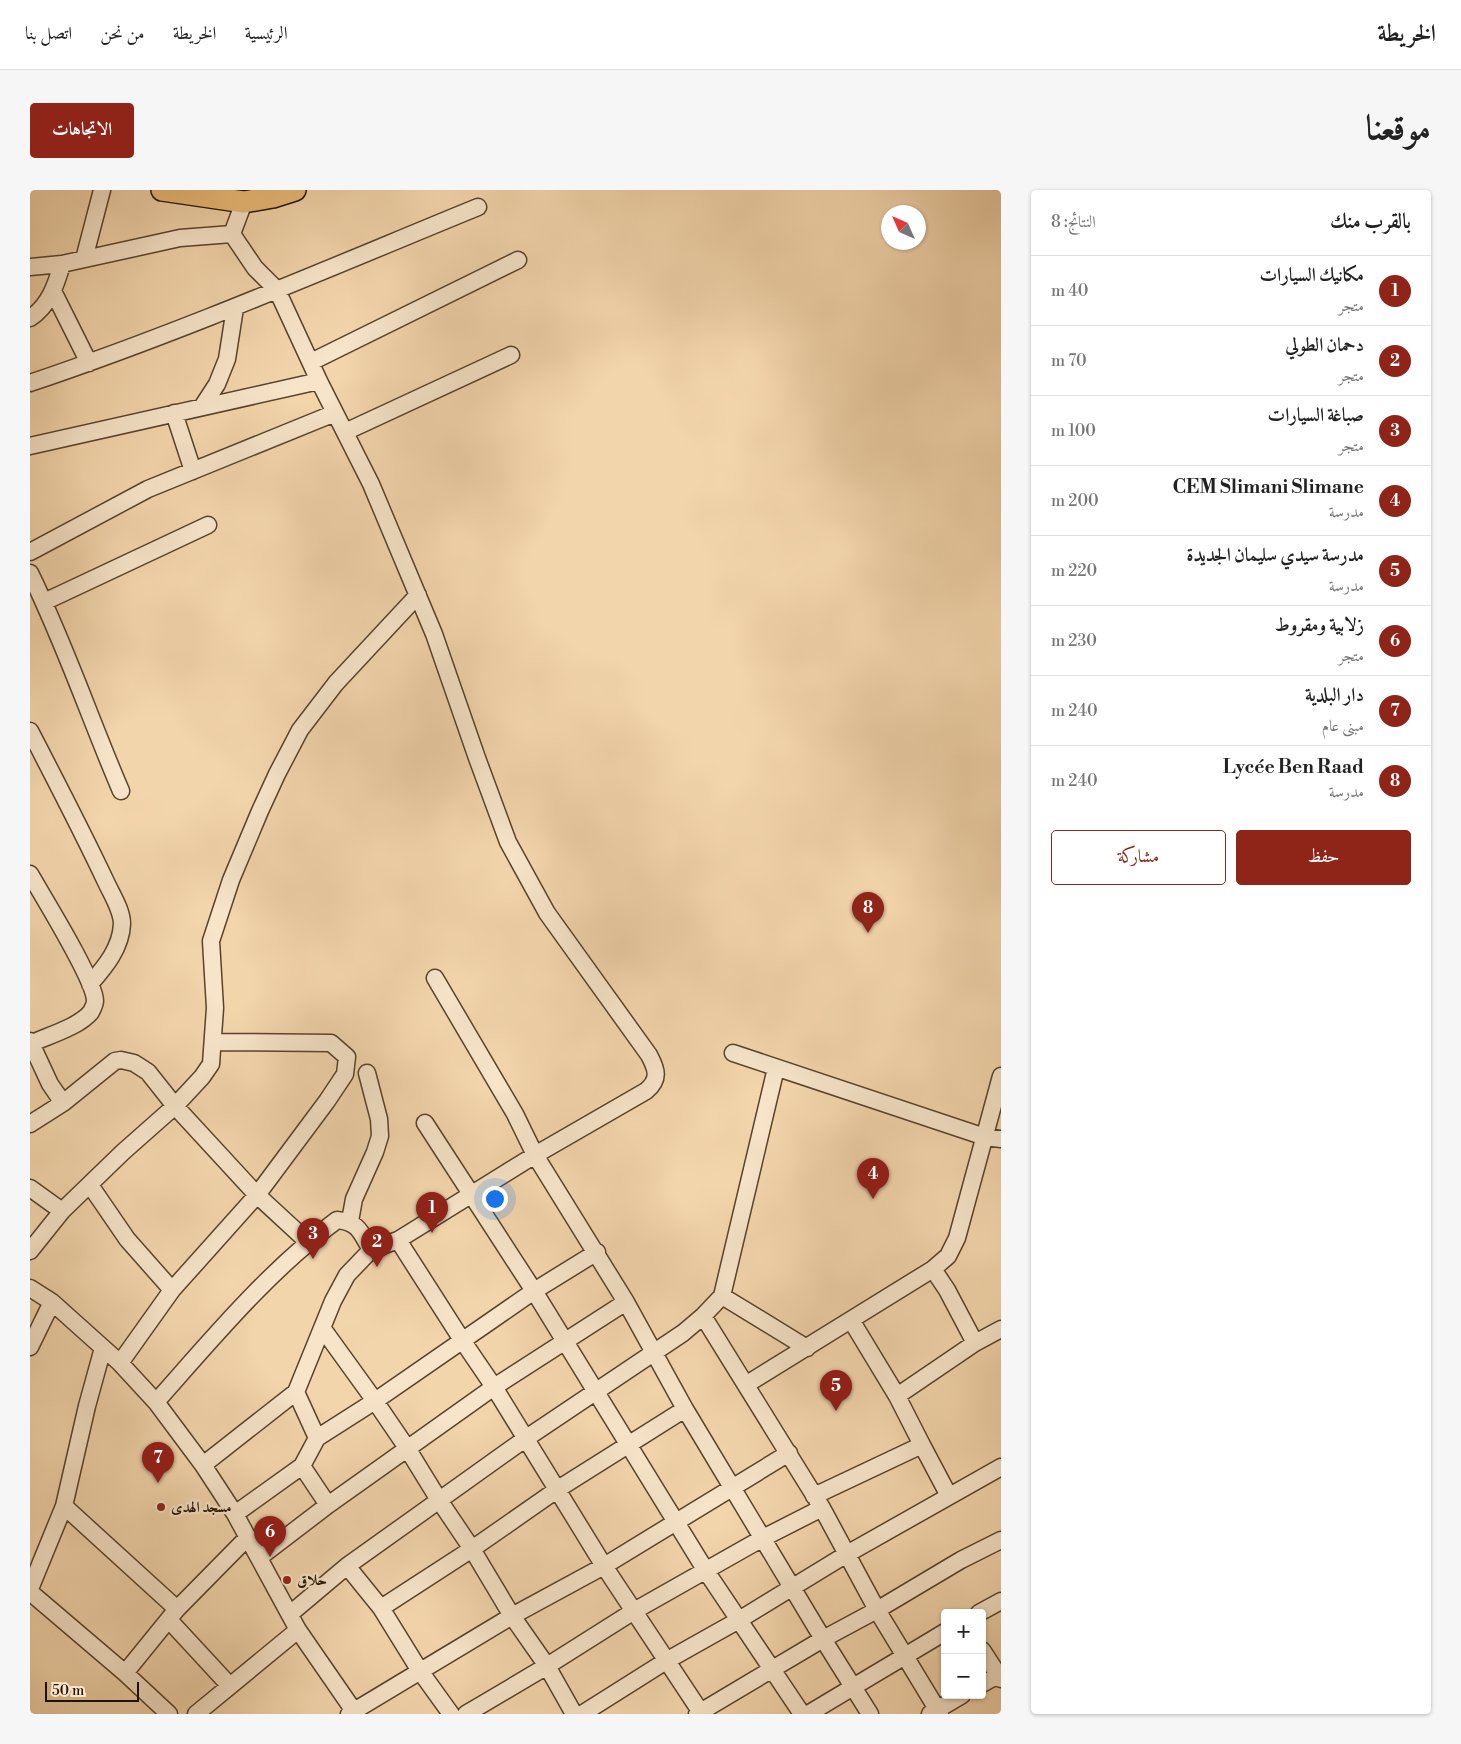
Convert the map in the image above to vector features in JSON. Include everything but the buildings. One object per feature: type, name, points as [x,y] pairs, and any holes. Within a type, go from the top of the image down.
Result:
[{"type":"main road","points":[[162,190],[258,197],[295,190]]},
{"type":"street","points":[[84,259],[102,190]]},
{"type":"street","points":[[232,234],[258,197]]},
{"type":"street","points":[[30,383],[235,308],[478,207]]},
{"type":"street","points":[[30,267],[62,264],[180,238],[232,234]]},
{"type":"street","points":[[203,1465],[296,1392],[333,1301],[348,1275],[370,1250],[398,1240],[535,1155],[646,1091],[653,1085],[656,1076],[655,1066],[547,912],[508,842],[434,634],[370,484],[277,290],[255,268],[232,234]]},
{"type":"street","points":[[311,362],[518,260]]},
{"type":"street","points":[[30,318],[45,304],[53,291],[62,264]]},
{"type":"street","points":[[53,291],[89,363]]},
{"type":"street","points":[[202,407],[217,384],[227,359],[235,308]]},
{"type":"street","points":[[345,432],[511,355]]},
{"type":"street","points":[[30,446],[319,381]]},
{"type":"street","points":[[174,413],[192,471]]},
{"type":"street","points":[[30,552],[148,489],[335,413]]},
{"type":"street","points":[[44,602],[208,525]]},
{"type":"street","points":[[30,573],[44,602],[96,734],[121,791]]},
{"type":"street","points":[[30,1251],[62,1211],[123,1152],[175,1106],[202,1077],[211,1064],[214,1008],[211,941],[231,880],[276,774],[300,730],[336,683],[418,595]]},
{"type":"street","points":[[30,731],[95,859],[118,908],[122,923],[116,949],[102,971],[90,984]]},
{"type":"street","points":[[30,874],[82,966],[95,1001],[91,1011],[72,1026],[31,1043],[50,1084],[63,1103]]},
{"type":"street","points":[[434,978],[514,1114],[535,1155],[626,1302],[685,1408],[870,1714]]},
{"type":"street","points":[[120,1363],[172,1290],[257,1195],[345,1074],[347,1057],[331,1043],[213,1042]]},
{"type":"street","points":[[733,1053],[993,1138]]},
{"type":"street","points":[[30,1124],[63,1103],[115,1061],[121,1060],[134,1063],[148,1072],[175,1106],[257,1195],[308,1242]]},
{"type":"street","points":[[290,1614],[347,1566],[524,1438],[654,1354],[704,1316],[722,1296],[776,1068]]},
{"type":"street","points":[[350,1222],[354,1199],[380,1136],[379,1118],[367,1073]]},
{"type":"street","points":[[747,1384],[933,1269],[948,1256],[955,1245],[993,1138],[1001,1076]]},
{"type":"street","points":[[425,1123],[534,1291],[706,1572],[802,1714]]},
{"type":"street","points":[[90,1185],[127,1240],[172,1290]]},
{"type":"street","points":[[30,1188],[62,1211]]},
{"type":"street","points":[[156,1402],[226,1324],[308,1242],[337,1220],[350,1222],[360,1230],[370,1250]]},
{"type":"street","points":[[398,1240],[494,1387],[604,1566],[700,1713],[823,1638],[877,1610],[961,1560],[1001,1540]]},
{"type":"street","points":[[236,1514],[302,1466],[317,1438],[376,1400],[534,1291],[596,1252]]},
{"type":"street","points":[[933,1269],[947,1290],[976,1344]]},
{"type":"street","points":[[30,1288],[52,1302],[120,1363],[156,1402],[203,1465],[236,1514],[298,1630],[353,1713],[512,1616],[604,1566],[789,1453]]},
{"type":"street","points":[[722,1296],[807,1348]]},
{"type":"street","points":[[30,1347],[52,1302]]},
{"type":"street","points":[[260,1557],[328,1505],[494,1387],[626,1302]]},
{"type":"street","points":[[704,1316],[818,1502],[936,1713],[956,1699]]},
{"type":"street","points":[[851,1320],[897,1396],[948,1496]]},
{"type":"street","points":[[323,1329],[376,1400],[472,1549],[512,1616],[547,1666],[574,1714]]},
{"type":"street","points":[[897,1396],[976,1344],[1001,1330]]},
{"type":"street","points":[[103,1348],[87,1406],[64,1506],[31,1585],[169,1714]]},
{"type":"street","points":[[296,1392],[317,1438]]},
{"type":"street","points":[[381,1608],[472,1549],[558,1489],[685,1408]]},
{"type":"street","points":[[466,1714],[634,1611],[706,1572],[763,1538],[818,1502],[922,1445]]},
{"type":"street","points":[[302,1466],[328,1505]]},
{"type":"street","points":[[582,1714],[666,1660],[739,1620],[792,1586],[1001,1467]]},
{"type":"street","points":[[64,1506],[173,1614],[230,1686]]},
{"type":"street","points":[[125,1673],[173,1614],[248,1537]]},
{"type":"street","points":[[347,1566],[381,1608],[420,1671],[451,1714]]},
{"type":"street","points":[[986,1609],[1001,1601]]},
{"type":"street","points":[[196,1714],[298,1630]]},
{"type":"street","points":[[808,1714],[941,1634]]},
{"type":"street","points":[[985,1654],[999,1677],[986,1682]]},
{"type":"place","name":"Lycée Ben Raad","points":[[868,933]]},
{"type":"place","name":"CEM Slimani Slimane","points":[[873,1199]]},
{"type":"place","name":"مكانيك السيارات","points":[[432,1233]]},
{"type":"place","name":"صباغة السيارات","points":[[313,1259]]},
{"type":"place","name":"دحمان الطولي","points":[[377,1267]]},
{"type":"place","name":"مدرسة سيدي سليمان الجديدة","points":[[836,1411]]},
{"type":"place","name":"دار البلدية","points":[[158,1483]]},
{"type":"place","name":"مسجد الهدى","points":[[161,1507]]},
{"type":"place","name":"زلابية ومقروط","points":[[270,1557]]},
{"type":"place","name":"حلاق","points":[[287,1580]]}]
